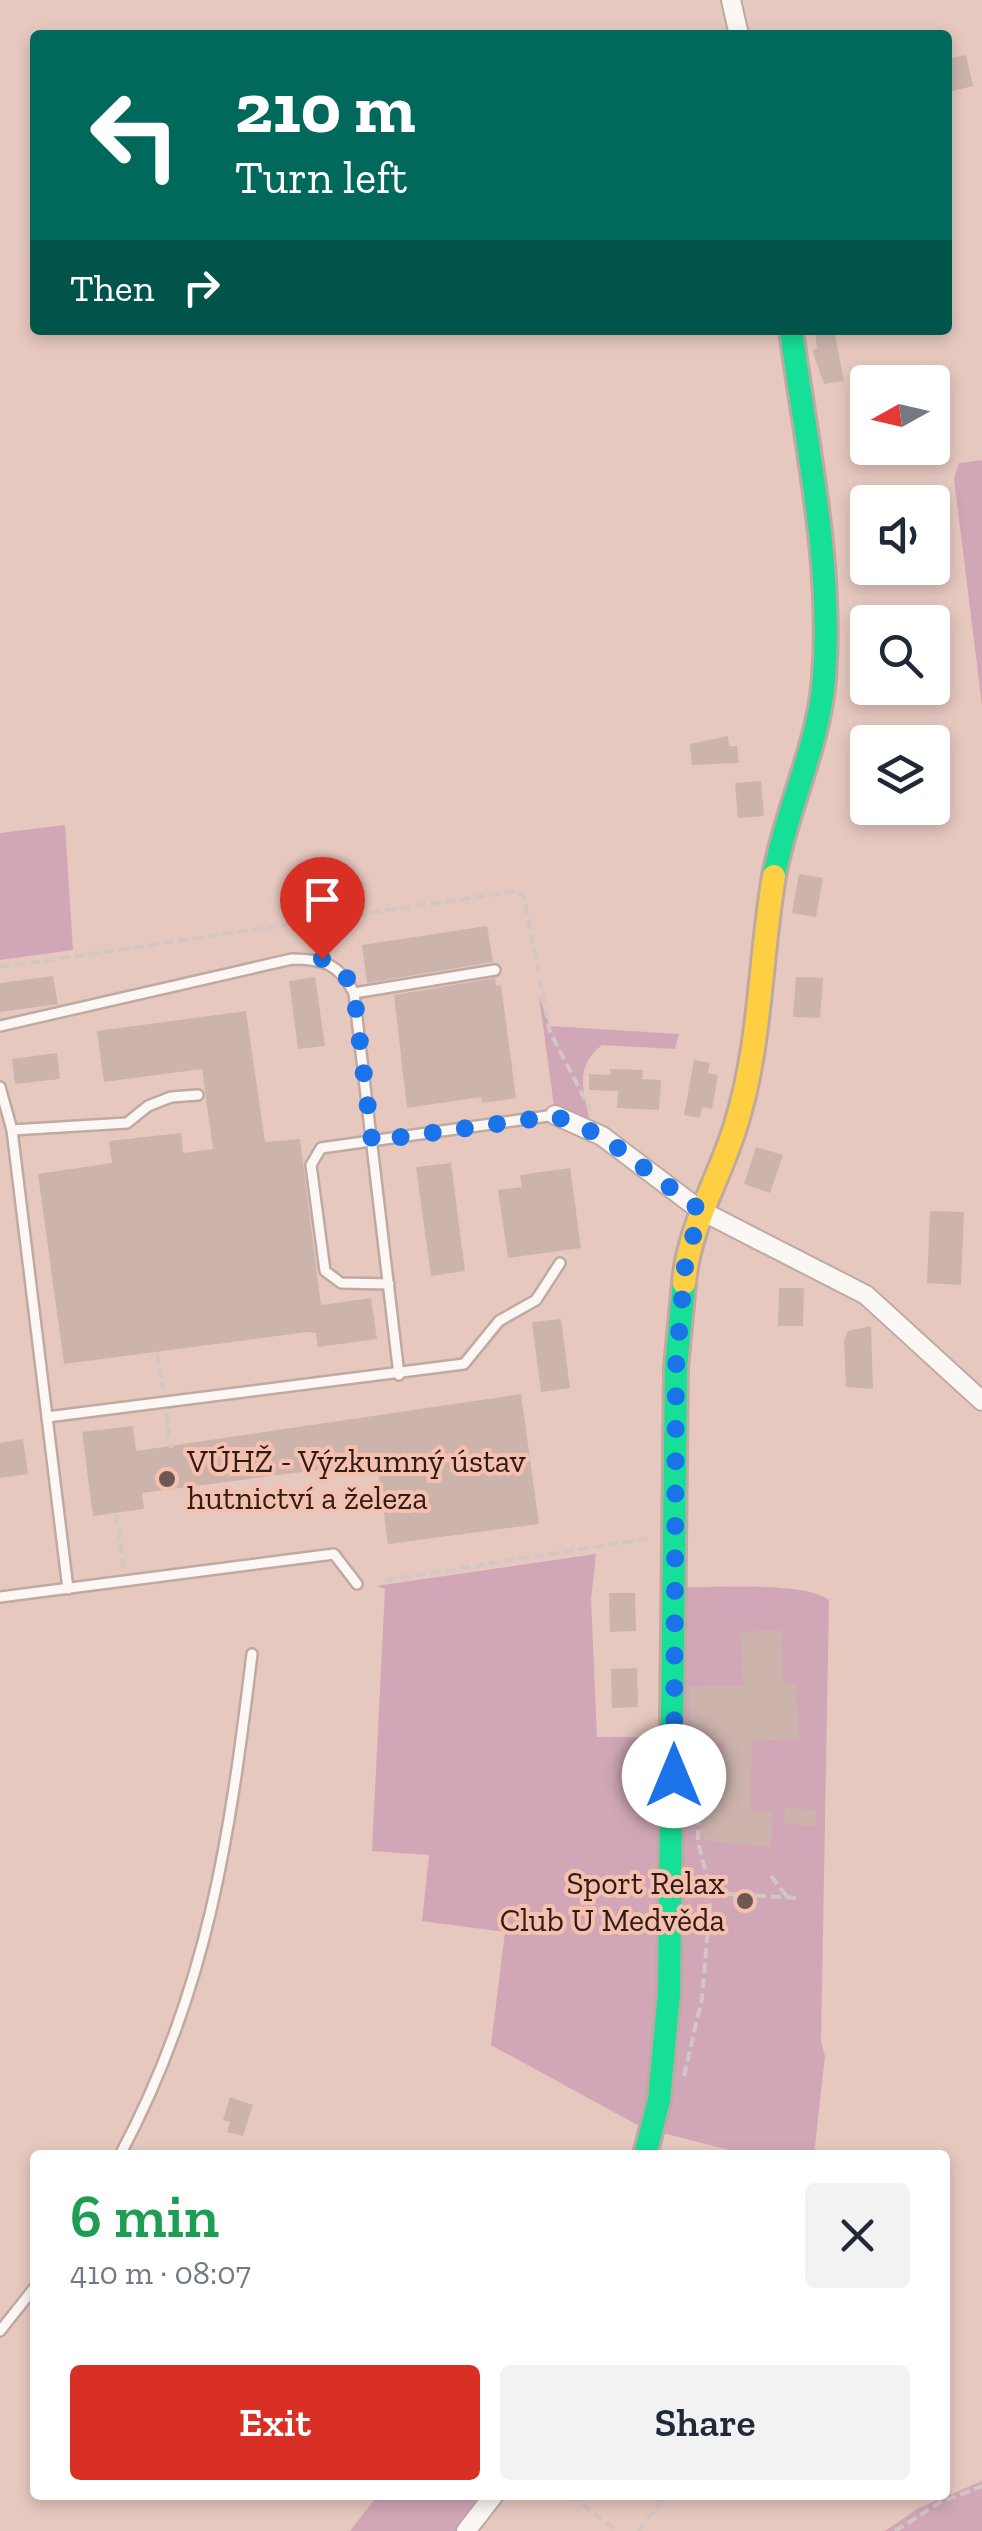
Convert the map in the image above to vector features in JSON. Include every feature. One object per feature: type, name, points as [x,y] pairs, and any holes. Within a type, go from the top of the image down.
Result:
[{"type":"street","points":[[731,0],[739,30]]},
{"type":"street","points":[[646,2150],[659,2100],[669,1993],[676,1366],[685,1267],[700,1210],[737,1122],[760,1008],[762,946],[779,849],[808,760],[824,680],[824,592],[792,335]]},
{"type":"street","points":[[555,1116],[602,1136],[700,1210],[866,1295],[982,1401]]},
{"type":"street","points":[[466,2531],[490,2500]]},
{"type":"lane","points":[[0,1026],[292,959],[322,959],[344,972],[354,993],[399,1375]]},
{"type":"lane","points":[[354,993],[495,970]]},
{"type":"lane","points":[[0,1087],[12,1130],[68,1588]]},
{"type":"lane","points":[[12,1130],[127,1123],[159,1102],[198,1095]]},
{"type":"lane","points":[[388,1284],[341,1284],[325,1271],[311,1164],[320,1148],[555,1116]]},
{"type":"lane","points":[[46,1417],[464,1364],[499,1320],[536,1300],[560,1263]]},
{"type":"lane","points":[[0,1597],[334,1554],[357,1584]]},
{"type":"lane","points":[[122,2150],[182,2014],[217,1898],[252,1654]]},
{"type":"lane","points":[[0,2331],[30,2293]]},
{"type":"path","points":[[0,967],[517,892],[524,897],[550,1032],[596,1120]]},
{"type":"path","points":[[116,1514],[126,1581]]},
{"type":"path","points":[[386,1580],[674,1534]]},
{"type":"path","points":[[674,1804],[698,1804],[698,1842],[711,1893],[702,1998],[684,2076]]},
{"type":"path","points":[[771,1876],[788,1898]]},
{"type":"path","points":[[711,1893],[799,1898]]},
{"type":"path","points":[[950,2498],[982,2486]]},
{"type":"path","points":[[576,2500],[616,2531]]},
{"type":"path","points":[[638,2531],[663,2500]]},
{"type":"path","points":[[895,2531],[946,2500]]},
{"type":"shaded area","points":[[982,460],[982,705],[954,479],[959,463]]},
{"type":"shaded area","points":[[65,825],[73,950],[0,960],[0,833]]},
{"type":"shaded area","points":[[539,996],[550,1026],[679,1034],[675,1049],[602,1045],[584,1071],[590,1123],[554,1106]]},
{"type":"shaded area","points":[[596,1554],[591,1599],[597,1737],[663,1737],[654,2048],[641,2127],[491,2045],[505,1932],[422,1921],[429,1855],[372,1851],[385,1589],[376,1586]]},
{"type":"shaded area","name":"Sport Relax Club U Medvěda","points":[[681,1587],[780,1588],[817,1594],[829,1600],[821,2042],[825,2056],[815,2150],[729,2150],[655,2131]]},
{"type":"shaded area","points":[[982,2481],[982,2531],[885,2531],[917,2509],[938,2500],[950,2500],[950,2495]]},
{"type":"shaded area","points":[[374,2500],[477,2502],[455,2531],[350,2531]]},
{"type":"building","points":[[966,55],[973,86],[952,91],[952,58]]},
{"type":"building","points":[[816,335],[835,335],[844,381],[824,384],[812,350],[817,349]]},
{"type":"building","points":[[728,736],[729,746],[737,746],[739,763],[692,765],[690,744]]},
{"type":"building","points":[[761,781],[764,816],[738,818],[735,783]]},
{"type":"building","points":[[799,874],[823,878],[816,917],[792,913]]},
{"type":"building","points":[[487,926],[493,962],[367,983],[362,945]]},
{"type":"building","points":[[53,976],[58,1004],[0,1012],[0,983]]},
{"type":"building","points":[[315,977],[325,1046],[298,1049],[289,981]]},
{"type":"building","points":[[796,977],[823,978],[820,1018],[793,1017]]},
{"type":"building","points":[[495,978],[496,986],[501,985],[516,1098],[482,1103],[481,1097],[407,1108],[394,995]]},
{"type":"building","points":[[246,1011],[265,1142],[300,1139],[321,1305],[371,1298],[377,1339],[318,1347],[316,1333],[307,1332],[64,1364],[38,1174],[112,1163],[109,1141],[181,1133],[183,1153],[213,1149],[202,1069],[104,1082],[97,1031]]},
{"type":"building","points":[[57,1053],[60,1079],[15,1084],[12,1059]]},
{"type":"building","points":[[694,1060],[710,1063],[708,1073],[718,1075],[712,1109],[702,1107],[700,1118],[684,1115]]},
{"type":"building","points":[[610,1069],[643,1070],[642,1079],[661,1080],[659,1110],[617,1108],[618,1091],[589,1090],[589,1074],[610,1075]]},
{"type":"building","points":[[756,1147],[783,1155],[770,1193],[744,1184]]},
{"type":"building","points":[[451,1163],[465,1271],[431,1276],[416,1167]]},
{"type":"building","points":[[570,1168],[581,1248],[508,1258],[498,1190],[522,1187],[520,1175]]},
{"type":"building","points":[[930,1211],[964,1212],[961,1285],[927,1283]]},
{"type":"building","points":[[779,1288],[804,1288],[803,1326],[778,1326]]},
{"type":"building","points":[[561,1319],[570,1388],[541,1392],[532,1322]]},
{"type":"building","points":[[871,1326],[873,1389],[846,1387],[844,1340],[848,1331]]},
{"type":"building","points":[[521,1394],[539,1524],[388,1544],[377,1462],[142,1493],[144,1509],[93,1516],[82,1432],[133,1426],[136,1451]]},
{"type":"building","points":[[23,1439],[28,1474],[0,1478],[0,1443]]},
{"type":"building","points":[[609,1593],[635,1593],[636,1631],[610,1632]]},
{"type":"building","points":[[781,1630],[783,1683],[796,1683],[799,1739],[752,1741],[750,1811],[772,1812],[771,1847],[704,1840],[704,1833],[700,1833],[700,1803],[721,1804],[724,1742],[691,1743],[689,1687],[743,1685],[740,1632]]},
{"type":"building","points":[[637,1668],[638,1707],[612,1708],[611,1669]]},
{"type":"building","points":[[785,1808],[816,1810],[815,1826],[784,1824]]},
{"type":"building","points":[[230,2097],[253,2105],[243,2136],[227,2132],[230,2122],[223,2120]]},
{"type":"traffic: fast","points":[[774,876],[816,728],[826,635],[821,547],[792,335]]},
{"type":"traffic: fast","points":[[646,2150],[659,2100],[669,1993],[676,1367],[684,1283]]},
{"type":"traffic: slow","points":[[684,1283],[692,1241],[745,1091],[774,876]]},
{"type":"place","name":"VÚHŽ - Výzkumný ústav hutnictví a železa","points":[[167,1479]]},
{"type":"place","name":"Sport Relax Club U Medvěda","points":[[745,1901]]},
{"type":"route","points":[[322,959],[344,972],[354,993],[372,1141],[555,1116],[602,1136],[700,1210],[685,1267],[676,1366],[674,1776]]}]
